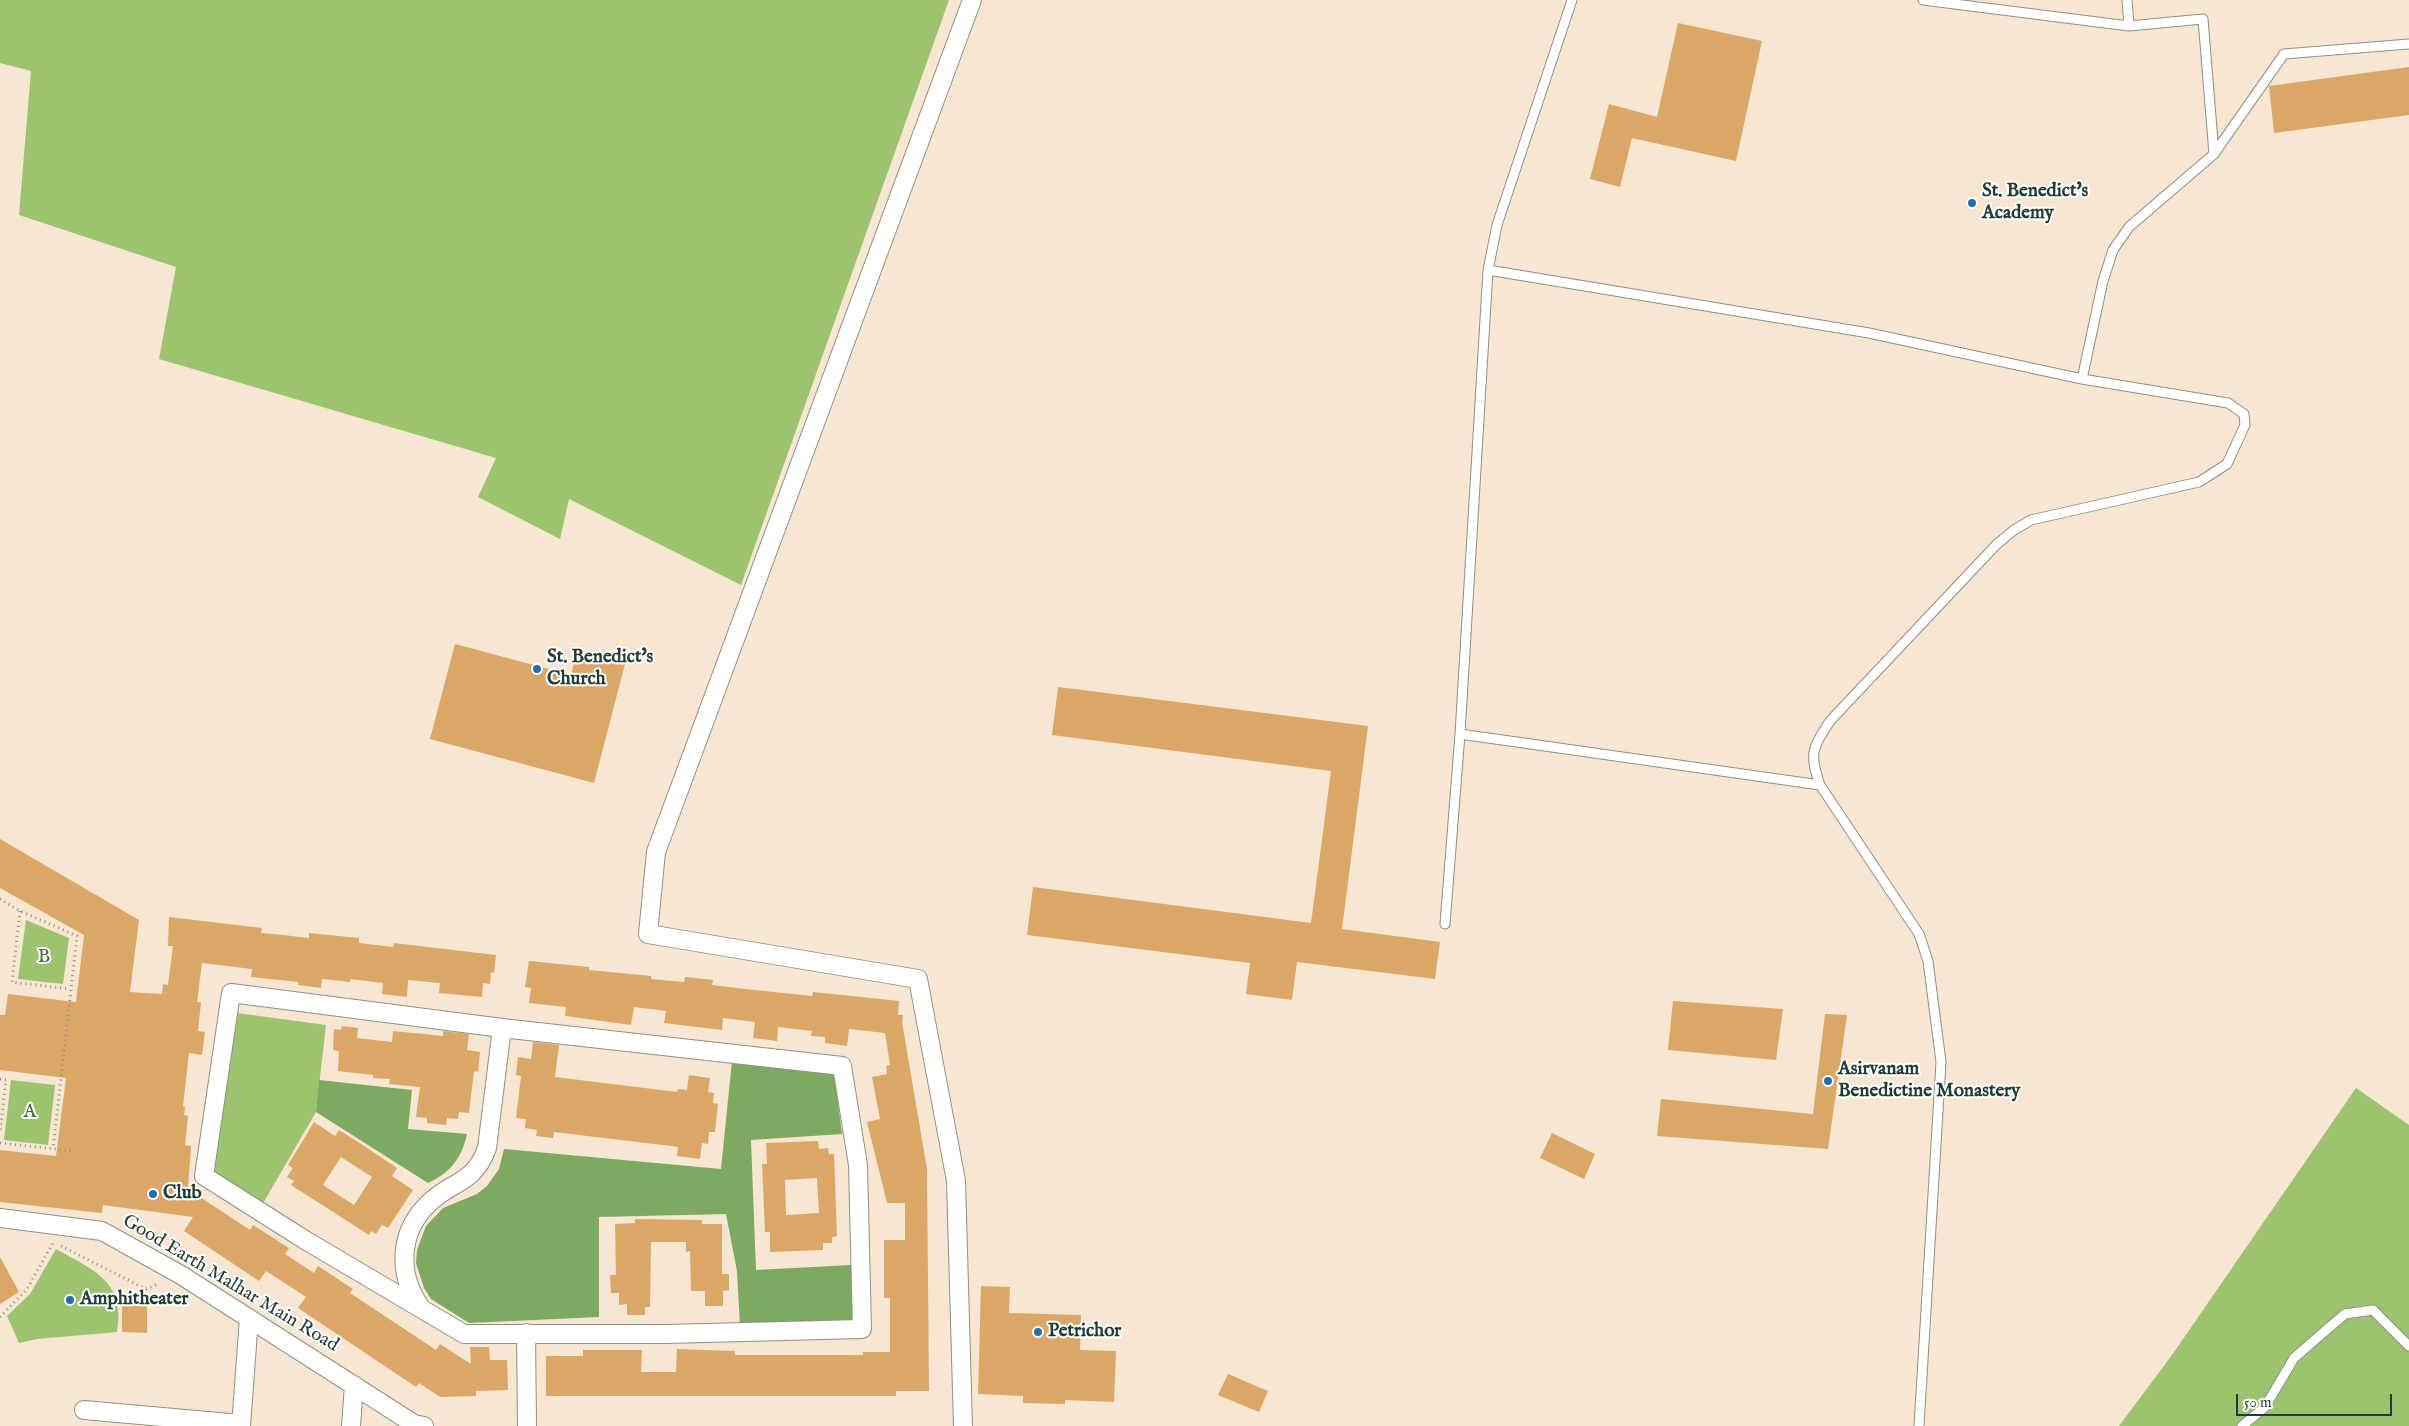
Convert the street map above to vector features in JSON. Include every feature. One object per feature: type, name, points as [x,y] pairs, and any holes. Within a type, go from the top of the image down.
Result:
[{"type":"street","points":[[964,1426],[956,1181],[918,979],[648,934],[656,852],[972,0]]},
{"type":"street","points":[[231,994],[502,1028],[842,1066],[858,1165],[862,1329],[667,1334],[464,1334],[423,1310],[305,1240],[204,1176],[231,994]]},
{"type":"street","points":[[423,1310],[409,1286],[404,1266],[405,1245],[410,1230],[427,1204],[470,1176],[483,1159],[487,1148],[502,1028]]},
{"type":"street","name":"Good Earth Malhar Main Road","points":[[0,1218],[102,1231],[181,1275],[414,1424],[424,1426]]},
{"type":"street","points":[[84,1410],[241,1425],[249,1318]]},
{"type":"street","points":[[526,1333],[526,1426]]},
{"type":"street","points":[[352,1426],[354,1385]]},
{"type":"lane","points":[[1445,924],[1460,734],[1488,270],[1497,225],[1572,0]]},
{"type":"lane","points":[[1923,0],[2129,26],[2203,19],[2214,154]]},
{"type":"lane","points":[[2127,0],[2129,26]]},
{"type":"lane","points":[[2082,379],[2103,281],[2113,250],[2130,227],[2214,154],[2284,54],[2409,44]]},
{"type":"lane","points":[[1488,270],[1869,333],[2082,379],[2228,404],[2244,414],[2245,425],[2227,464],[2199,482],[2031,520],[2014,530],[1996,545],[1830,721],[1814,746],[1813,765],[1820,786],[1919,934],[1928,961],[1942,1062],[1919,1426]]},
{"type":"lane","points":[[1460,734],[1820,786]]},
{"type":"lane","points":[[2242,1426],[2265,1407],[2294,1358],[2345,1314],[2373,1310],[2409,1346]]},
{"type":"path","points":[[0,899],[20,911],[77,936],[53,1149]]},
{"type":"path","points":[[20,911],[12,982],[70,989]]},
{"type":"path","points":[[0,1079],[6,1080],[0,1132]]},
{"type":"path","points":[[0,1142],[73,1151]]},
{"type":"path","points":[[0,1317],[27,1289],[53,1242],[146,1289],[181,1275]]},
{"type":"green space","points":[[0,0],[949,0],[741,585],[569,499],[560,539],[478,497],[496,458],[159,359],[176,267],[19,215],[31,71],[0,63]]},
{"type":"green space","name":"B","points":[[26,920],[69,938],[63,984],[18,979]]},
{"type":"green space","points":[[237,1013],[326,1025],[316,1112],[262,1205],[213,1176]]},
{"type":"green space","points":[[732,1061],[834,1072],[842,1134],[751,1140],[756,1270],[851,1265],[853,1321],[740,1327],[737,1271],[726,1214],[599,1217],[599,1317],[469,1323],[431,1299],[424,1288],[416,1263],[417,1250],[426,1226],[443,1208],[477,1194],[487,1186],[499,1169],[504,1149],[721,1169]]},
{"type":"green space","name":"A","points":[[11,1080],[55,1085],[48,1145],[4,1140]]},
{"type":"green space","points":[[319,1080],[412,1090],[408,1129],[467,1134],[462,1150],[449,1169],[428,1183],[316,1112]]},
{"type":"green space","points":[[2356,1088],[2409,1125],[2409,1426],[2119,1426],[2172,1355]]},
{"type":"green space","name":"Amphitheater","points":[[56,1249],[104,1279],[116,1300],[118,1315],[117,1332],[37,1339],[19,1343],[7,1316],[30,1294]]},
{"type":"building","points":[[1678,23],[1762,41],[1736,161],[1632,138],[1620,187],[1590,179],[1609,104],[1657,117]]},
{"type":"building","points":[[2409,67],[2409,115],[2274,133],[2269,86]]},
{"type":"building","points":[[455,644],[571,675],[577,651],[625,664],[594,783],[430,739]]},
{"type":"building","points":[[1058,687],[1368,726],[1342,929],[1440,942],[1435,979],[1297,962],[1292,1000],[1246,994],[1250,963],[1027,935],[1033,887],[1311,923],[1331,771],[1052,735]]},
{"type":"building","points":[[0,839],[139,920],[130,992],[162,994],[163,984],[168,985],[173,946],[168,946],[169,917],[262,928],[261,933],[309,938],[309,933],[359,938],[359,943],[393,947],[394,943],[496,955],[494,973],[491,972],[490,984],[483,983],[482,997],[439,993],[440,983],[408,980],[407,997],[382,994],[383,983],[350,979],[350,982],[322,979],[321,988],[298,985],[298,982],[251,977],[252,969],[202,963],[197,1002],[201,1002],[198,1031],[205,1032],[202,1055],[189,1053],[183,1106],[185,1107],[184,1115],[188,1116],[185,1145],[191,1146],[188,1189],[250,1230],[253,1225],[289,1248],[285,1254],[314,1273],[318,1266],[353,1289],[350,1293],[436,1350],[440,1344],[471,1364],[470,1347],[489,1347],[490,1360],[507,1360],[508,1390],[476,1391],[476,1396],[440,1397],[419,1383],[416,1387],[298,1308],[306,1297],[266,1271],[259,1281],[184,1231],[193,1217],[103,1205],[102,1213],[0,1202],[0,1150],[56,1156],[66,1078],[0,1070],[0,1015],[5,1015],[8,994],[76,1002],[84,935],[0,888]]},
{"type":"building","points":[[529,961],[589,967],[589,970],[651,976],[651,979],[684,982],[685,977],[713,980],[712,985],[745,989],[812,996],[813,992],[899,1001],[898,1015],[903,1015],[902,1022],[927,1169],[929,1391],[896,1391],[896,1396],[546,1396],[546,1356],[583,1356],[583,1350],[642,1350],[641,1372],[676,1372],[677,1349],[735,1351],[735,1355],[863,1355],[863,1352],[890,1352],[890,1298],[884,1298],[884,1240],[905,1240],[905,1203],[887,1203],[867,1122],[880,1119],[872,1077],[887,1074],[886,1066],[890,1065],[885,1033],[849,1029],[847,1046],[825,1043],[825,1037],[811,1036],[812,1031],[778,1027],[777,1041],[753,1038],[755,1022],[723,1018],[722,1030],[664,1023],[666,1011],[634,1007],[631,1025],[565,1016],[566,1007],[529,1003],[531,988],[525,987]]},
{"type":"building","points":[[1673,1001],[1783,1009],[1776,1060],[1668,1050]]},
{"type":"building","points":[[1825,1014],[1847,1015],[1828,1149],[1657,1136],[1661,1099],[1813,1114]]},
{"type":"building","points":[[342,1026],[358,1028],[357,1038],[392,1042],[393,1031],[443,1036],[443,1031],[469,1034],[467,1050],[480,1052],[478,1072],[474,1071],[469,1113],[459,1112],[458,1119],[447,1118],[446,1125],[427,1123],[427,1118],[416,1117],[420,1087],[389,1084],[390,1079],[373,1078],[373,1075],[338,1071],[339,1051],[333,1050],[334,1029],[341,1030]]},
{"type":"building","points":[[533,1042],[559,1045],[555,1077],[677,1092],[678,1089],[687,1090],[689,1075],[710,1078],[708,1092],[714,1093],[713,1103],[718,1104],[715,1132],[709,1132],[708,1144],[702,1143],[700,1159],[677,1156],[678,1147],[671,1146],[554,1132],[553,1138],[536,1136],[537,1130],[525,1128],[526,1119],[516,1118],[521,1076],[516,1075],[518,1057],[531,1059]]},
{"type":"building","points":[[314,1122],[335,1136],[339,1130],[397,1168],[392,1176],[413,1190],[388,1228],[382,1225],[376,1234],[371,1231],[369,1235],[291,1185],[294,1181],[287,1177],[293,1168],[288,1165]],"holes":[[[341,1157],[372,1177],[354,1205],[323,1185]]]},
{"type":"building","points":[[1552,1133],[1595,1154],[1584,1179],[1540,1158]]},
{"type":"building","points":[[818,1141],[819,1149],[828,1148],[829,1154],[834,1154],[837,1236],[832,1237],[832,1243],[823,1243],[823,1250],[770,1252],[770,1232],[765,1232],[762,1164],[767,1164],[766,1143]],"holes":[[[817,1178],[819,1213],[786,1215],[785,1180]]]},
{"type":"building","points":[[635,1219],[702,1220],[702,1224],[722,1224],[722,1274],[729,1274],[729,1290],[723,1291],[723,1306],[705,1306],[705,1291],[691,1291],[690,1251],[686,1252],[686,1242],[651,1242],[650,1307],[645,1307],[645,1315],[627,1315],[627,1304],[619,1305],[619,1293],[611,1293],[610,1275],[616,1275],[615,1224],[635,1223]]},
{"type":"building","points":[[0,1257],[19,1292],[0,1304]]},
{"type":"building","points":[[981,1286],[1010,1287],[1009,1313],[1081,1315],[1080,1350],[1116,1351],[1114,1402],[1065,1400],[1065,1404],[1023,1403],[1023,1396],[978,1394]]},
{"type":"building","points":[[122,1295],[147,1295],[147,1333],[122,1332]]},
{"type":"building","points":[[1228,1374],[1268,1391],[1259,1412],[1218,1395]]},
{"type":"place","name":"St. Benedict's Academy","points":[[1972,203]]},
{"type":"place","name":"St. Benedict's Church","points":[[537,669]]},
{"type":"place","name":"Asirvanam Benedictine Monastery","points":[[1828,1081]]},
{"type":"place","name":"Club","points":[[153,1194]]},
{"type":"place","name":"Amphitheater","points":[[70,1300]]},
{"type":"place","name":"Petrichor","points":[[1038,1332]]}]
